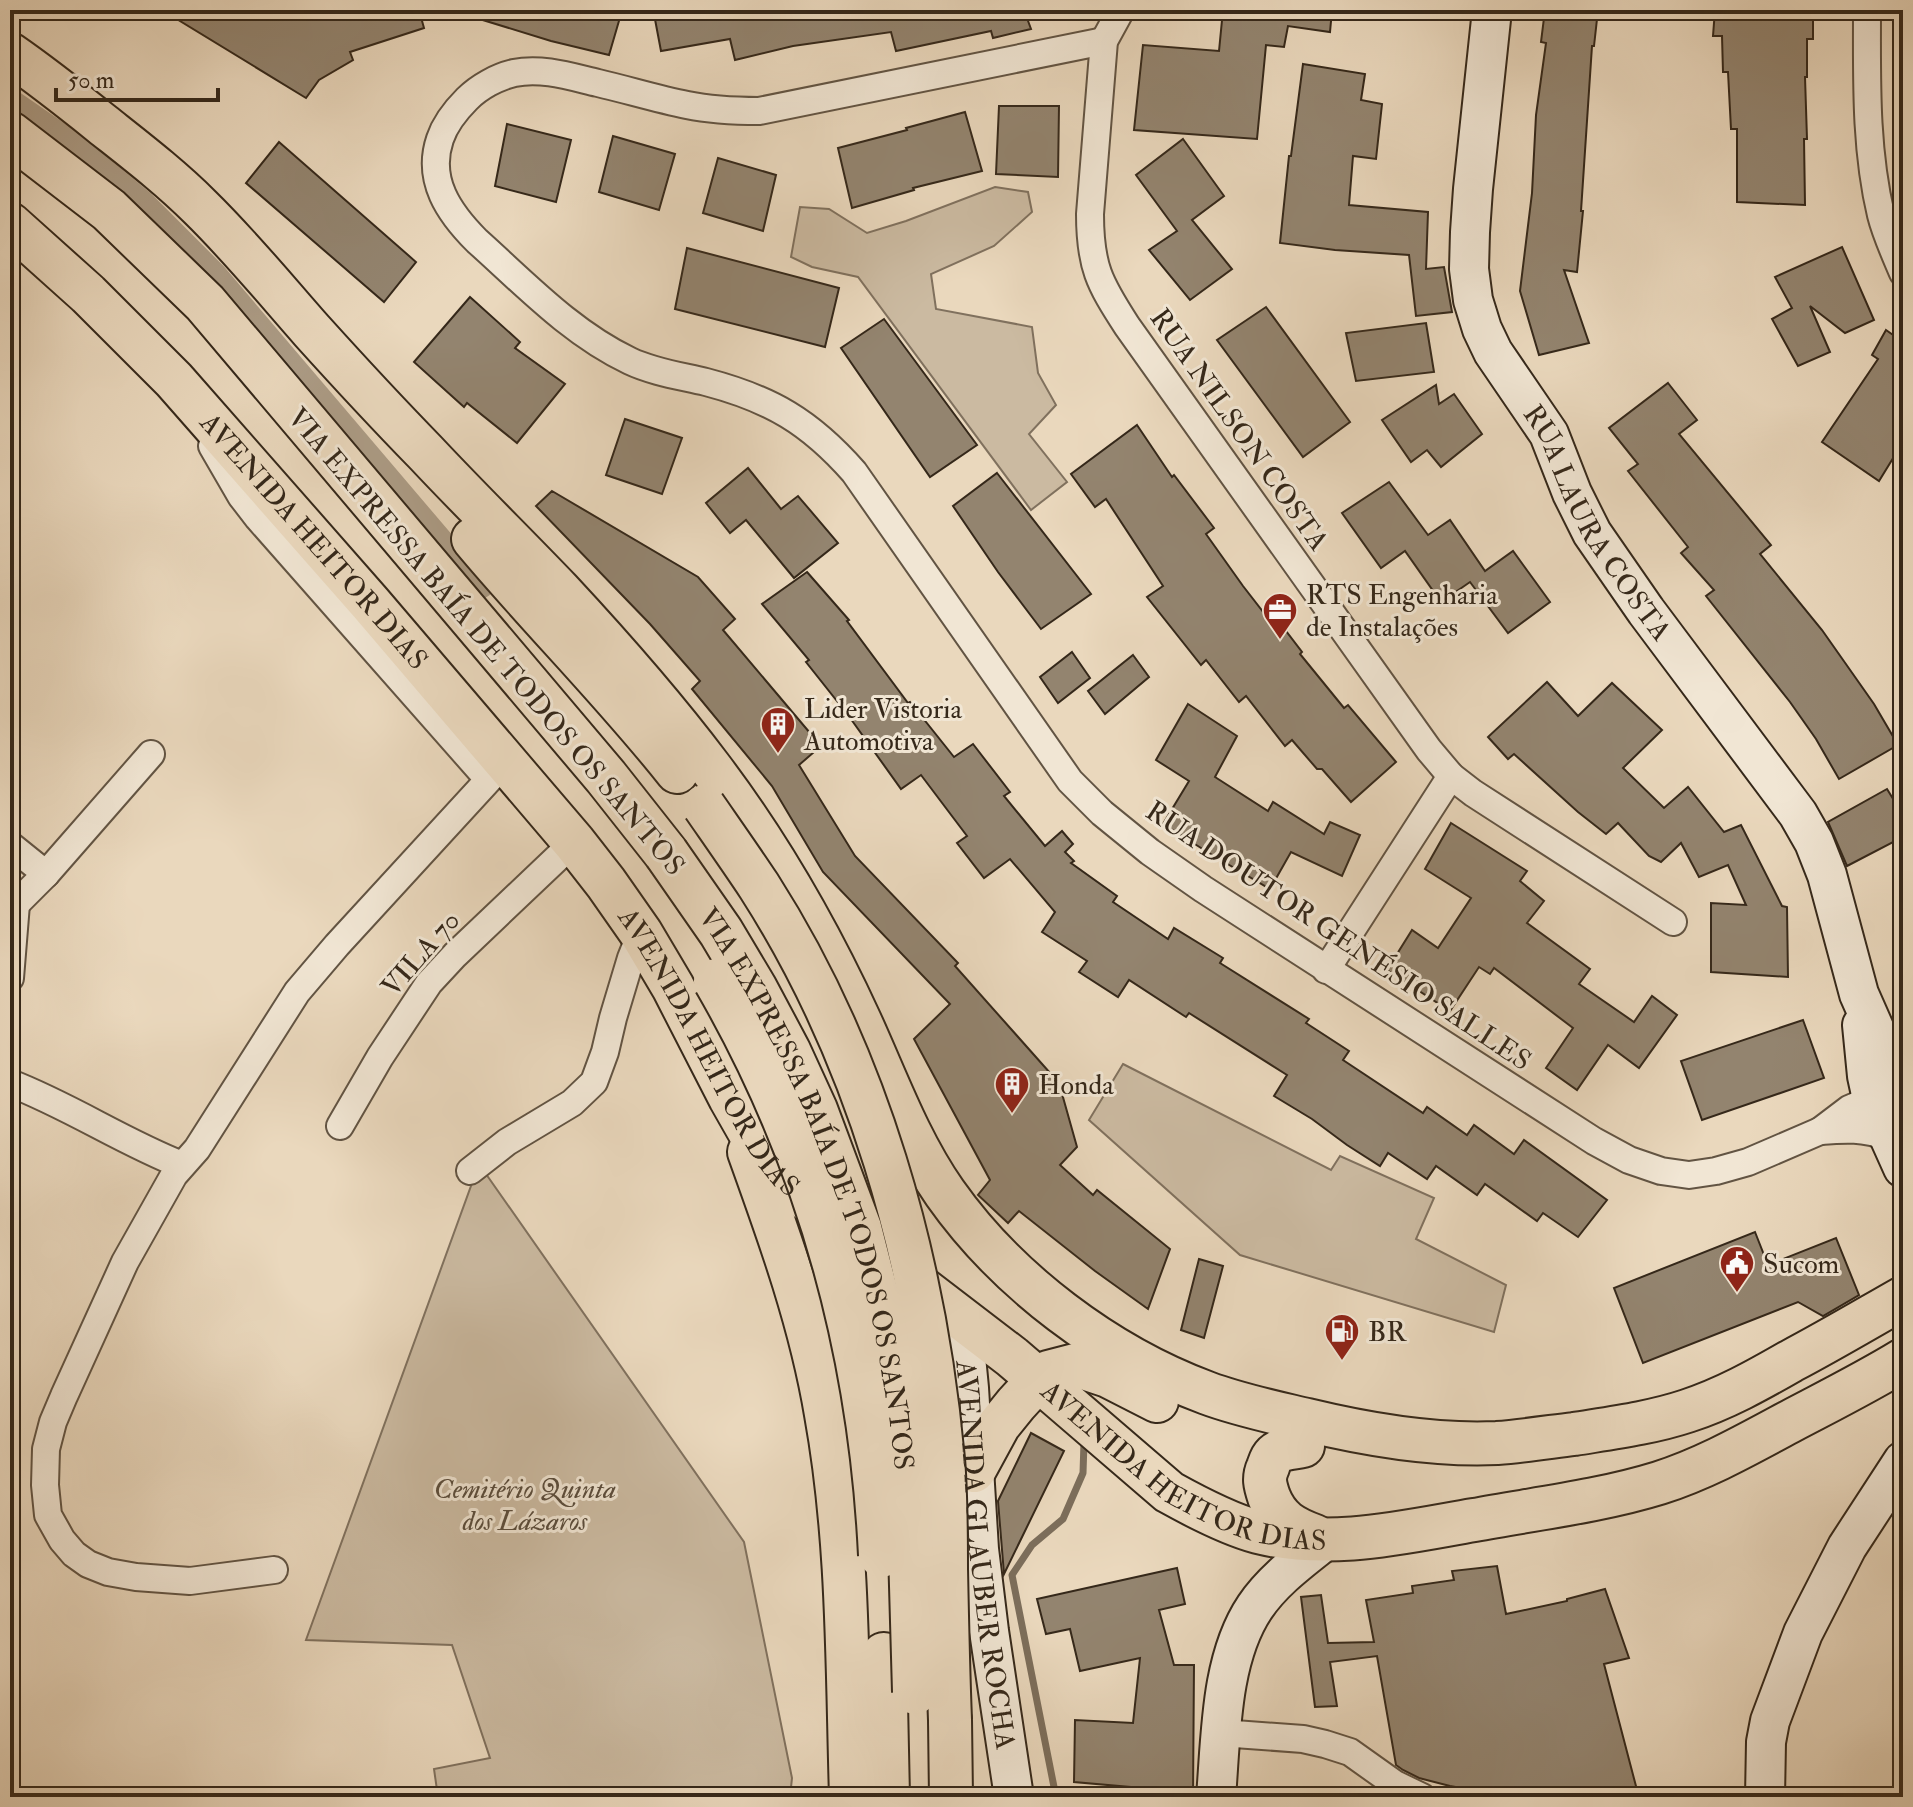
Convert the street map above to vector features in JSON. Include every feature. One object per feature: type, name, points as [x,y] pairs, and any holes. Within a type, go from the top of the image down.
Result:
[{"type":"highway","name":"VIA EXPRESSA BAÍA DE TODOS OS SANTOS","points":[[10,134],[109,210],[205,303],[586,754],[655,863],[787,1123],[829,1238],[850,1323],[867,1417],[879,1515],[887,1797]]},
{"type":"highway","name":"VIA EXPRESSA BAÍA DE TODOS OS SANTOS","points":[[10,169],[90,233],[182,321],[584,796],[655,863],[721,932],[755,989],[815,1110],[859,1228],[882,1318],[899,1414],[910,1515],[917,1797]]},
{"type":"main road","points":[[15,54],[159,169],[200,206],[437,465],[610,646],[709,766],[792,888],[860,1022],[901,1117],[950,1201],[990,1249],[1038,1293],[1080,1325],[1167,1376],[1211,1394],[1261,1409],[1381,1436],[1495,1443],[1612,1428],[1684,1412]]},
{"type":"main road","name":"AVENIDA HEITOR DIAS","points":[[10,224],[99,304],[174,380],[497,770],[574,842],[641,933],[763,1156],[780,1177],[1039,1379],[1169,1492],[1196,1508],[1256,1532],[1284,1536],[1326,1540],[1426,1528],[1659,1483],[1748,1446],[1895,1373]]},
{"type":"main road","name":"VIA EXPRESSA BAÍA DE TODOS OS SANTOS","points":[[314,332],[409,463],[503,575],[618,701],[704,806],[759,887],[797,952],[827,1013],[857,1082],[898,1203],[926,1326],[944,1462],[951,1797]]},
{"type":"main road","name":"VIA EXPRESSA BAÍA DE TODOS OS SANTOS","points":[[730,1098],[784,1250],[808,1329],[826,1414],[845,1565],[851,1797]]},
{"type":"main road","points":[[833,1221],[870,1213],[886,1200],[897,1182],[904,1152],[901,1117]]},
{"type":"main road","points":[[974,1471],[999,1425],[1039,1379],[1048,1372],[1075,1365],[1108,1376],[1172,1408],[1214,1424],[1303,1446],[1380,1460],[1440,1465],[1536,1463],[1613,1445],[1723,1397],[1903,1298]]},
{"type":"main road","points":[[1303,1446],[1279,1451],[1271,1458],[1264,1476],[1265,1485],[1273,1509],[1286,1522],[1326,1540]]},
{"type":"street","name":"RUA NILSON COSTA","points":[[1121,10],[1104,41],[1090,214],[1094,267],[1107,296],[1411,725],[1451,776],[1673,922]]},
{"type":"street","name":"RUA LAURA COSTA","points":[[1492,10],[1470,232],[1469,269],[1473,300],[1482,329],[1493,352],[1549,434],[1572,493],[1592,533],[1646,611],[1798,814],[1814,842],[1827,875],[1859,994],[1886,1055],[1893,1095],[1896,1152]]},
{"type":"street","points":[[1867,10],[1871,158],[1882,218],[1903,273]]},
{"type":"street","name":"RUA DOUTOR GENÉSIO SALLES","points":[[1104,41],[759,111],[726,111],[688,105],[539,71],[515,73],[492,81],[472,94],[443,130],[436,150],[438,187],[461,225],[477,241],[581,332],[606,349],[634,363],[745,394],[776,407],[803,423],[831,447],[854,472],[1070,781],[1102,813],[1203,889],[1594,1141],[1629,1160],[1661,1171],[1689,1175],[1716,1171],[1748,1162],[1820,1131],[1849,1109],[1893,1095]]},
{"type":"street","points":[[10,978],[13,906],[46,874],[151,754]]},
{"type":"street","points":[[274,1570],[190,1581],[136,1577],[108,1572],[88,1564],[62,1540],[48,1515],[45,1457],[53,1422],[125,1262],[174,1175],[197,1149],[297,992],[497,770]]},
{"type":"street","points":[[1326,970],[1451,776]]},
{"type":"street","name":"VILA 70","points":[[340,1126],[388,1044],[429,983],[574,842]]},
{"type":"street","points":[[10,845],[46,874]]},
{"type":"street","points":[[470,1171],[507,1142],[572,1103],[594,1082],[641,933]]},
{"type":"street","points":[[10,1083],[182,1165]]},
{"type":"street","name":"RUA DOUTOR GENÉSIO SALLES","points":[[1820,1131],[1854,1128],[1871,1131],[1896,1152]]},
{"type":"street","name":"AVENIDA GLAUBER ROCHA","points":[[956,1313],[966,1357],[980,1563],[1014,1797]]},
{"type":"street","points":[[1765,1797],[1764,1770],[1770,1721],[1803,1633],[1847,1547],[1903,1461]]},
{"type":"street","points":[[1216,1797],[1221,1733],[1238,1639],[1268,1590],[1326,1540]]},
{"type":"street","points":[[1221,1733],[1303,1739],[1325,1744],[1350,1752],[1395,1784],[1422,1797]]},
{"type":"green space","points":[[995,187],[1028,192],[1032,212],[994,246],[931,274],[936,309],[1032,327],[1038,373],[1056,405],[1029,434],[1067,482],[1031,510],[858,277],[812,267],[791,257],[800,207],[829,209],[867,233]]},
{"type":"green space","points":[[1123,1064],[1331,1170],[1340,1156],[1434,1198],[1416,1239],[1506,1285],[1494,1332],[1240,1255],[1089,1120]]},
{"type":"green space","name":"Cemitério Quinta dos Lázaros","points":[[479,1164],[744,1542],[792,1778],[790,1797],[438,1797],[434,1769],[490,1758],[452,1645],[306,1640]]},
{"type":"building","points":[[162,10],[419,10],[424,28],[350,52],[353,60],[319,80],[306,98]]},
{"type":"building","points":[[463,10],[606,10],[621,14],[609,55],[463,14]]},
{"type":"building","points":[[676,10],[1024,10],[1031,29],[993,38],[991,31],[896,51],[891,32],[793,46],[735,60],[730,39],[661,51],[654,14]]},
{"type":"building","points":[[1223,10],[1332,10],[1330,32],[1288,26],[1284,47],[1266,45],[1257,139],[1134,130],[1143,45],[1219,51]]},
{"type":"building","points":[[1545,10],[1598,10],[1592,46],[1577,272],[1564,270],[1589,343],[1539,355],[1520,291],[1532,193],[1536,115],[1546,43],[1541,42]]},
{"type":"building","points":[[1715,10],[1813,10],[1813,39],[1807,39],[1805,77],[1805,205],[1737,202],[1737,129],[1731,129],[1728,72],[1723,72],[1722,36],[1713,36]]},
{"type":"building","points":[[1303,64],[1365,74],[1361,100],[1382,104],[1376,159],[1353,156],[1349,205],[1428,212],[1426,269],[1444,267],[1452,312],[1416,316],[1409,255],[1280,243]]},
{"type":"building","points":[[999,106],[1059,106],[1058,177],[996,174]]},
{"type":"building","points":[[965,112],[982,171],[913,188],[852,208],[838,148]]},
{"type":"building","points":[[507,124],[571,140],[556,202],[495,186]]},
{"type":"building","points":[[613,136],[675,154],[659,210],[599,192]]},
{"type":"building","points":[[1183,139],[1224,196],[1192,220],[1232,269],[1190,300],[1149,250],[1177,231],[1136,175]]},
{"type":"building","points":[[279,142],[416,262],[384,302],[246,183]]},
{"type":"building","points":[[718,158],[776,175],[763,231],[703,213]]},
{"type":"building","points":[[1842,247],[1874,320],[1845,333],[1810,306],[1830,352],[1798,366],[1772,319],[1792,308],[1775,277]]},
{"type":"building","points":[[687,248],[839,288],[825,347],[675,309]]},
{"type":"building","points":[[470,297],[520,342],[515,348],[565,384],[517,443],[467,403],[464,407],[414,362]]},
{"type":"building","points":[[1266,307],[1350,422],[1303,457],[1217,340]]},
{"type":"building","points":[[884,319],[977,445],[930,477],[841,348]]},
{"type":"building","points":[[1426,323],[1434,372],[1356,381],[1346,333]]},
{"type":"building","points":[[1886,330],[1903,342],[1903,442],[1879,481],[1822,442],[1878,359],[1872,355]]},
{"type":"building","points":[[1668,383],[1697,420],[1679,434],[1771,545],[1760,554],[1822,630],[1874,704],[1898,745],[1839,779],[1790,702],[1706,596],[1714,590],[1681,553],[1688,547],[1628,471],[1638,464],[1609,428]]},
{"type":"building","points":[[1436,385],[1439,404],[1454,394],[1482,434],[1441,467],[1427,450],[1411,462],[1382,420]]},
{"type":"building","points":[[625,419],[682,438],[662,494],[606,475]]},
{"type":"building","points":[[1137,425],[1172,477],[1174,475],[1214,528],[1206,534],[1243,586],[1271,622],[1276,618],[1302,652],[1300,654],[1344,708],[1348,705],[1396,762],[1351,802],[1292,740],[1285,746],[1246,696],[1239,702],[1206,660],[1201,665],[1147,597],[1163,586],[1106,499],[1095,507],[1071,474]]},
{"type":"building","points":[[748,468],[781,509],[798,496],[838,543],[794,578],[746,520],[730,533],[706,503]]},
{"type":"building","points":[[997,473],[1091,594],[1041,629],[953,506]]},
{"type":"building","points":[[1389,482],[1428,535],[1450,520],[1485,571],[1513,551],[1550,602],[1508,633],[1470,582],[1441,602],[1405,551],[1381,568],[1342,513]]},
{"type":"building","points":[[552,491],[698,577],[735,619],[723,630],[821,746],[799,765],[855,856],[958,963],[955,966],[1059,1083],[1077,1147],[1060,1165],[1093,1195],[1097,1190],[1170,1249],[1148,1309],[1019,1211],[1008,1223],[978,1195],[990,1180],[914,1039],[950,1004],[823,872],[772,786],[692,689],[700,681],[650,624],[536,506]]},
{"type":"building","points":[[807,572],[849,620],[908,703],[954,757],[973,744],[1010,792],[1004,796],[1045,846],[1062,831],[1073,844],[1065,852],[1074,861],[1071,863],[1117,896],[1113,902],[1168,939],[1174,928],[1223,958],[1220,963],[1309,1019],[1306,1023],[1349,1051],[1343,1060],[1423,1113],[1427,1107],[1467,1135],[1474,1125],[1514,1154],[1524,1140],[1607,1200],[1578,1237],[1543,1213],[1537,1221],[1485,1184],[1477,1195],[1436,1166],[1427,1179],[1388,1153],[1380,1166],[1274,1096],[1287,1075],[1189,1013],[1186,1017],[1129,980],[1118,997],[1079,972],[1087,961],[1042,932],[1055,912],[1010,859],[984,878],[957,843],[967,836],[921,775],[901,789],[806,662],[809,660],[762,604]]},
{"type":"building","points":[[1072,652],[1090,678],[1058,703],[1040,677]]},
{"type":"building","points":[[1133,655],[1149,677],[1105,714],[1088,691]]},
{"type":"building","points":[[1547,682],[1578,716],[1612,683],[1662,730],[1623,768],[1664,808],[1688,787],[1724,832],[1741,825],[1782,906],[1787,907],[1788,977],[1711,972],[1711,903],[1746,905],[1728,865],[1699,877],[1681,843],[1661,862],[1649,856],[1618,823],[1606,834],[1514,754],[1508,759],[1488,737]]},
{"type":"building","points":[[1188,704],[1237,736],[1215,777],[1268,811],[1273,802],[1324,834],[1330,822],[1360,835],[1342,876],[1291,852],[1270,889],[1163,824],[1189,781],[1156,760]]},
{"type":"building","points":[[1887,789],[1903,815],[1903,837],[1847,866],[1828,822]]},
{"type":"building","points":[[1451,823],[1527,871],[1520,881],[1544,901],[1527,923],[1590,969],[1579,984],[1634,1022],[1652,996],[1677,1015],[1639,1068],[1608,1045],[1577,1090],[1546,1068],[1573,1028],[1494,968],[1490,974],[1479,967],[1450,1011],[1387,970],[1412,930],[1438,948],[1471,898],[1425,869]]},
{"type":"building","points":[[1803,1020],[1824,1078],[1702,1120],[1681,1061]]},
{"type":"building","name":"Sucom","points":[[1755,1232],[1768,1265],[1836,1238],[1859,1295],[1823,1316],[1798,1302],[1643,1363],[1614,1288]]},
{"type":"building","points":[[1199,1259],[1223,1266],[1204,1338],[1181,1330]]},
{"type":"building","points":[[1031,1433],[1064,1451],[1004,1574],[998,1501]]},
{"type":"building","points":[[1497,1566],[1506,1614],[1605,1589],[1629,1658],[1604,1664],[1637,1790],[1573,1797],[1542,1797],[1541,1789],[1494,1794],[1419,1778],[1403,1770],[1396,1765],[1377,1656],[1330,1662],[1337,1706],[1315,1707],[1301,1597],[1321,1595],[1328,1643],[1374,1642],[1366,1600],[1413,1593],[1412,1586],[1454,1580],[1452,1571]]},
{"type":"building","points":[[1177,1568],[1185,1604],[1159,1610],[1174,1665],[1194,1665],[1193,1797],[1129,1797],[1130,1787],[1074,1782],[1075,1720],[1133,1723],[1140,1658],[1080,1671],[1070,1629],[1046,1634],[1037,1599]]},
{"type":"waterway","points":[[10,99],[71,141],[144,202],[215,273],[482,587]]},
{"type":"waterway","points":[[1056,1797],[1012,1575],[1032,1545],[1063,1519],[1083,1473],[1084,1442]]},
{"type":"place","name":"RTS Engenharia de Instalações","points":[[1280,641]]},
{"type":"place","name":"Lider Vistoria Automotiva","points":[[778,755]]},
{"type":"place","name":"Honda","points":[[1012,1115]]},
{"type":"place","name":"Sucom","points":[[1737,1294]]},
{"type":"place","name":"BR","points":[[1342,1362]]}]
